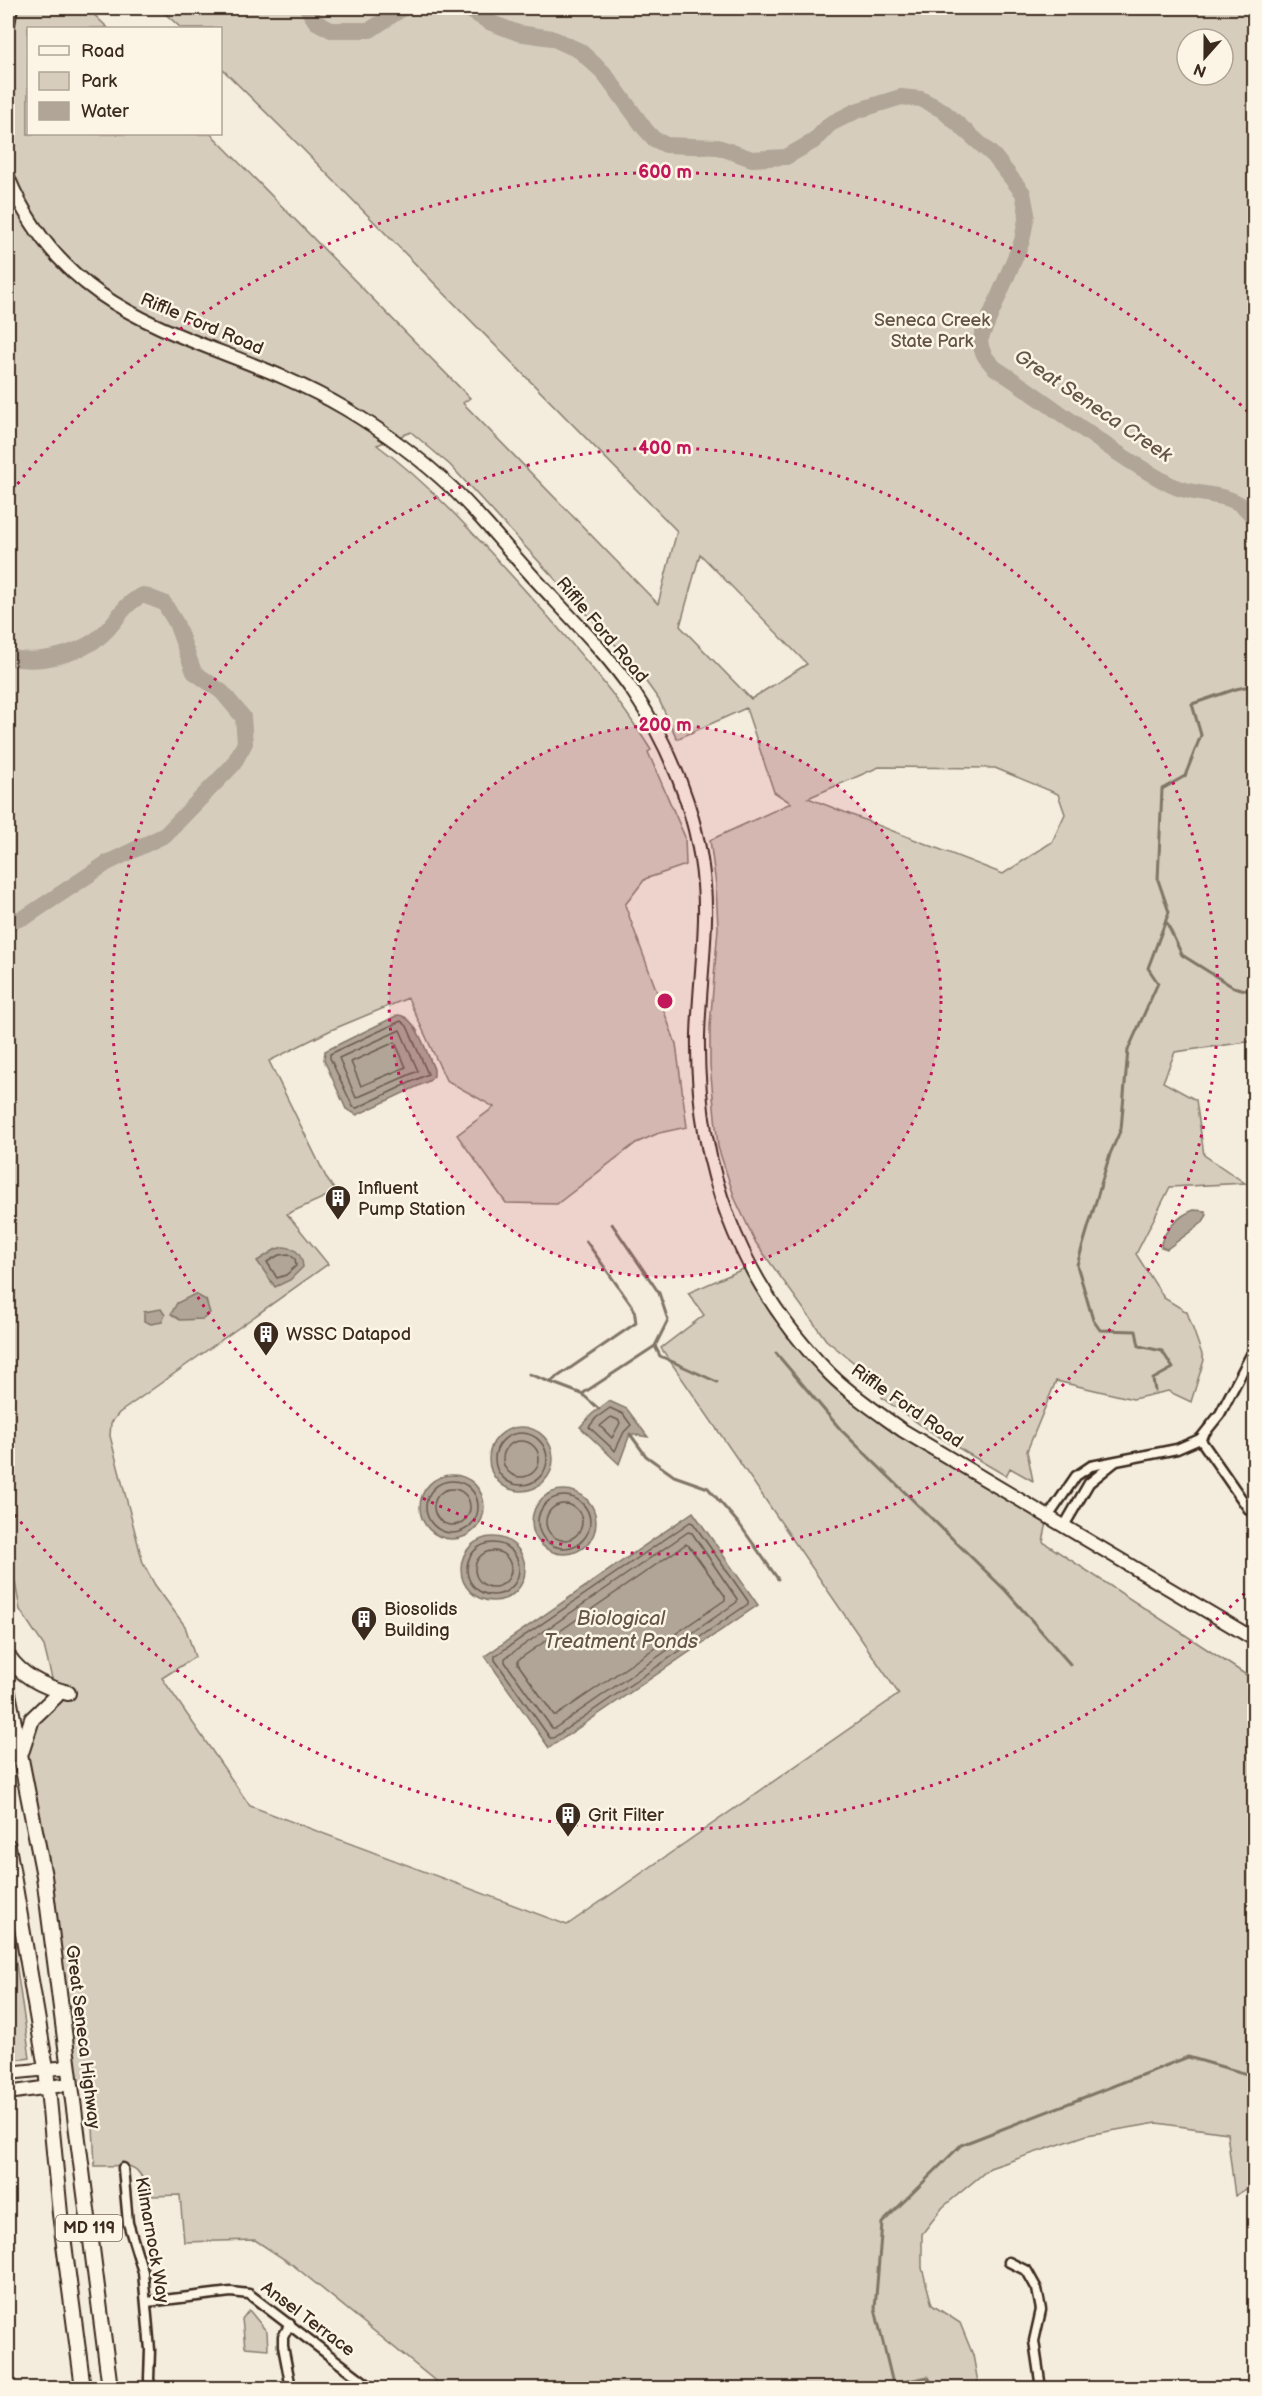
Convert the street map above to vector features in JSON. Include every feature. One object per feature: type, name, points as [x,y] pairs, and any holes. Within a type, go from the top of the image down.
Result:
[{"type":"main road","points":[[8,1656],[21,1671],[40,1684],[62,1694],[32,1719],[23,1745],[22,1758]]},
{"type":"main road","name":"Great Seneca Highway","points":[[8,1693],[44,1876],[110,2388]]},
{"type":"main road","name":"MD 119","points":[[8,1846],[46,2068],[60,2214],[83,2388]]},
{"type":"street","points":[[8,24],[11,8]]},
{"type":"street","name":"Riffle Ford Road","points":[[8,177],[27,216],[43,240],[69,269],[109,302],[158,327],[299,385],[344,408],[396,442],[452,488],[620,674],[658,731],[677,771],[691,814],[699,852],[705,915],[698,1036],[703,1127],[713,1173],[724,1207],[750,1266],[791,1329],[832,1376],[902,1430],[1254,1640]]},
{"type":"street","points":[[1047,1517],[1076,1476],[1091,1466],[1177,1449],[1200,1439],[1220,1414],[1254,1349]]},
{"type":"street","points":[[1200,1439],[1250,1511]]},
{"type":"street","points":[[1064,1526],[1089,1483],[1115,1462]]},
{"type":"street","points":[[8,2073],[68,2067]]},
{"type":"street","points":[[8,2093],[70,2085]]},
{"type":"street","name":"Kilmarnock Way","points":[[123,2168],[128,2223],[143,2272],[147,2302],[151,2388]]},
{"type":"street","points":[[1009,2262],[1027,2271],[1037,2289],[1041,2310],[1034,2341],[1041,2388]]},
{"type":"street","name":"Ansel Terrace","points":[[147,2302],[231,2292],[249,2294],[372,2388]]},
{"type":"street","points":[[290,2324],[283,2337],[283,2346],[291,2388]]},
{"type":"green space","name":"Seneca Creek State Park","points":[[8,8],[87,8],[107,27],[27,27],[27,135],[212,135],[470,398],[463,403],[658,604],[677,531],[222,69],[222,27],[180,27],[159,8],[1254,8],[1254,1041],[1175,1052],[1163,1082],[1196,1100],[1204,1155],[1245,1183],[1170,1187],[1136,1254],[1164,1298],[1187,1312],[1204,1360],[1191,1402],[1168,1391],[1133,1399],[1056,1381],[1027,1451],[1033,1481],[1010,1468],[1006,1476],[928,1430],[882,1398],[884,1387],[826,1340],[756,1243],[735,1199],[718,1147],[710,1066],[710,1026],[718,928],[716,885],[710,840],[791,803],[774,792],[746,708],[677,739],[659,700],[634,665],[450,465],[411,432],[377,445],[419,479],[476,536],[530,596],[609,689],[651,750],[648,752],[685,837],[686,865],[645,879],[625,905],[676,1044],[687,1127],[659,1133],[636,1143],[557,1204],[506,1203],[457,1135],[494,1107],[446,1080],[408,998],[331,1030],[269,1061],[327,1179],[336,1192],[287,1214],[328,1264],[119,1413],[111,1423],[110,1436],[143,1563],[155,1585],[185,1626],[195,1657],[162,1678],[250,1806],[567,1925],[899,1694],[661,1348],[704,1315],[688,1293],[750,1266],[765,1293],[857,1397],[1048,1517],[1043,1542],[1254,1680],[1254,2184],[1235,2196],[1227,2133],[1157,2123],[1087,2135],[990,2168],[943,2207],[922,2234],[922,2268],[932,2305],[960,2323],[973,2355],[979,2388],[444,2388],[293,2265],[255,2240],[184,2242],[180,2195],[152,2196],[137,2170],[132,2167],[95,2166],[91,2086],[70,2084],[22,1758],[28,1729],[56,1695],[44,1646],[20,1610],[12,1565],[8,1564]],"holes":[[[700,554],[807,664],[751,699],[680,626]],[[879,767],[995,768],[1058,794],[1065,814],[1052,842],[1003,874],[808,798]]]},
{"type":"green space","points":[[8,1908],[30,2058],[8,2061]]},
{"type":"green space","points":[[249,2310],[267,2332],[268,2349],[245,2347],[242,2319]]},
{"type":"water","points":[[398,1015],[410,1021],[415,1028],[434,1069],[434,1076],[429,1081],[357,1115],[346,1109],[324,1060],[325,1051]]},
{"type":"water","points":[[1194,1210],[1205,1211],[1207,1215],[1202,1223],[1167,1249],[1161,1247],[1164,1236],[1172,1225]]},
{"type":"water","points":[[284,1247],[298,1253],[303,1267],[290,1280],[275,1287],[257,1261],[276,1249]]},
{"type":"water","points":[[195,1294],[206,1300],[210,1313],[203,1319],[180,1320],[171,1314],[177,1303]]},
{"type":"water","points":[[161,1309],[165,1315],[162,1322],[151,1324],[144,1321],[144,1312]]},
{"type":"water","points":[[609,1401],[627,1409],[648,1437],[630,1434],[619,1464],[580,1427]]},
{"type":"water","points":[[521,1427],[533,1429],[544,1436],[551,1447],[553,1459],[551,1471],[544,1482],[533,1489],[521,1491],[509,1489],[498,1482],[491,1471],[489,1459],[491,1447],[498,1436],[509,1429]]},
{"type":"water","points":[[452,1475],[464,1477],[475,1484],[482,1495],[484,1507],[482,1519],[475,1530],[464,1537],[452,1539],[440,1537],[429,1530],[422,1519],[420,1507],[422,1495],[429,1484],[440,1477]]},
{"type":"water","points":[[564,1490],[576,1492],[587,1499],[594,1510],[596,1522],[594,1534],[587,1545],[576,1552],[564,1554],[552,1552],[541,1545],[534,1534],[532,1522],[534,1510],[541,1499],[552,1492]]},
{"type":"water","name":"Biological Treatment Ponds","points":[[693,1512],[758,1605],[549,1748],[485,1656]]},
{"type":"water","points":[[493,1537],[505,1539],[516,1546],[523,1557],[525,1569],[523,1581],[516,1592],[505,1599],[493,1601],[481,1599],[470,1592],[463,1581],[461,1569],[463,1557],[470,1546],[481,1539]]},
{"type":"waterway","name":"Great Seneca Creek","points":[[307,8],[316,22],[331,30],[370,30],[403,8]]},
{"type":"waterway","name":"Great Seneca Creek","points":[[466,8],[489,22],[518,33],[552,38],[580,51],[604,73],[654,139],[666,145],[718,147],[752,159],[786,157],[814,141],[830,124],[856,111],[901,97],[921,99],[942,110],[994,156],[1023,193],[1027,214],[1022,241],[980,340],[987,359],[995,368],[1148,472],[1179,488],[1234,501],[1243,506],[1254,518]]},
{"type":"waterway","name":"Great Seneca Creek","points":[[8,657],[33,660],[60,656],[74,651],[98,638],[123,610],[143,595],[164,603],[176,623],[194,672],[222,692],[243,717],[245,743],[233,765],[165,835],[107,863],[27,916],[8,923]]},
{"type":"waterway","points":[[1155,1391],[1153,1379],[1173,1368],[1162,1351],[1139,1346],[1136,1331],[1100,1330],[1093,1320],[1077,1265],[1110,1154],[1121,1129],[1128,1050],[1158,983],[1148,968],[1169,912],[1158,880],[1162,789],[1185,776],[1201,735],[1192,704],[1254,685]]},
{"type":"waterway","points":[[1167,923],[1182,955],[1233,987],[1254,992]]},
{"type":"waterway","points":[[582,1394],[655,1346],[668,1320],[659,1293],[612,1224]]},
{"type":"waterway","points":[[550,1382],[636,1323],[634,1309],[586,1241]]},
{"type":"waterway","points":[[655,1346],[660,1356],[717,1382]]},
{"type":"waterway","points":[[776,1353],[841,1430],[1005,1590],[1070,1664]]},
{"type":"waterway","points":[[529,1374],[582,1394],[599,1409]]},
{"type":"waterway","points":[[630,1434],[646,1456],[674,1476],[708,1488],[740,1525],[778,1579]]},
{"type":"waterway","points":[[934,2388],[928,2377],[893,2384],[875,2309],[882,2223],[961,2145],[1188,2057],[1254,2076]]},
{"type":"place","name":"Influent Pump Station","points":[[338,1221]]},
{"type":"place","name":"WSSC Datapod","points":[[266,1357]]},
{"type":"place","name":"Biosolids Building","points":[[364,1642]]},
{"type":"place","name":"Grit Filter","points":[[568,1838]]}]
